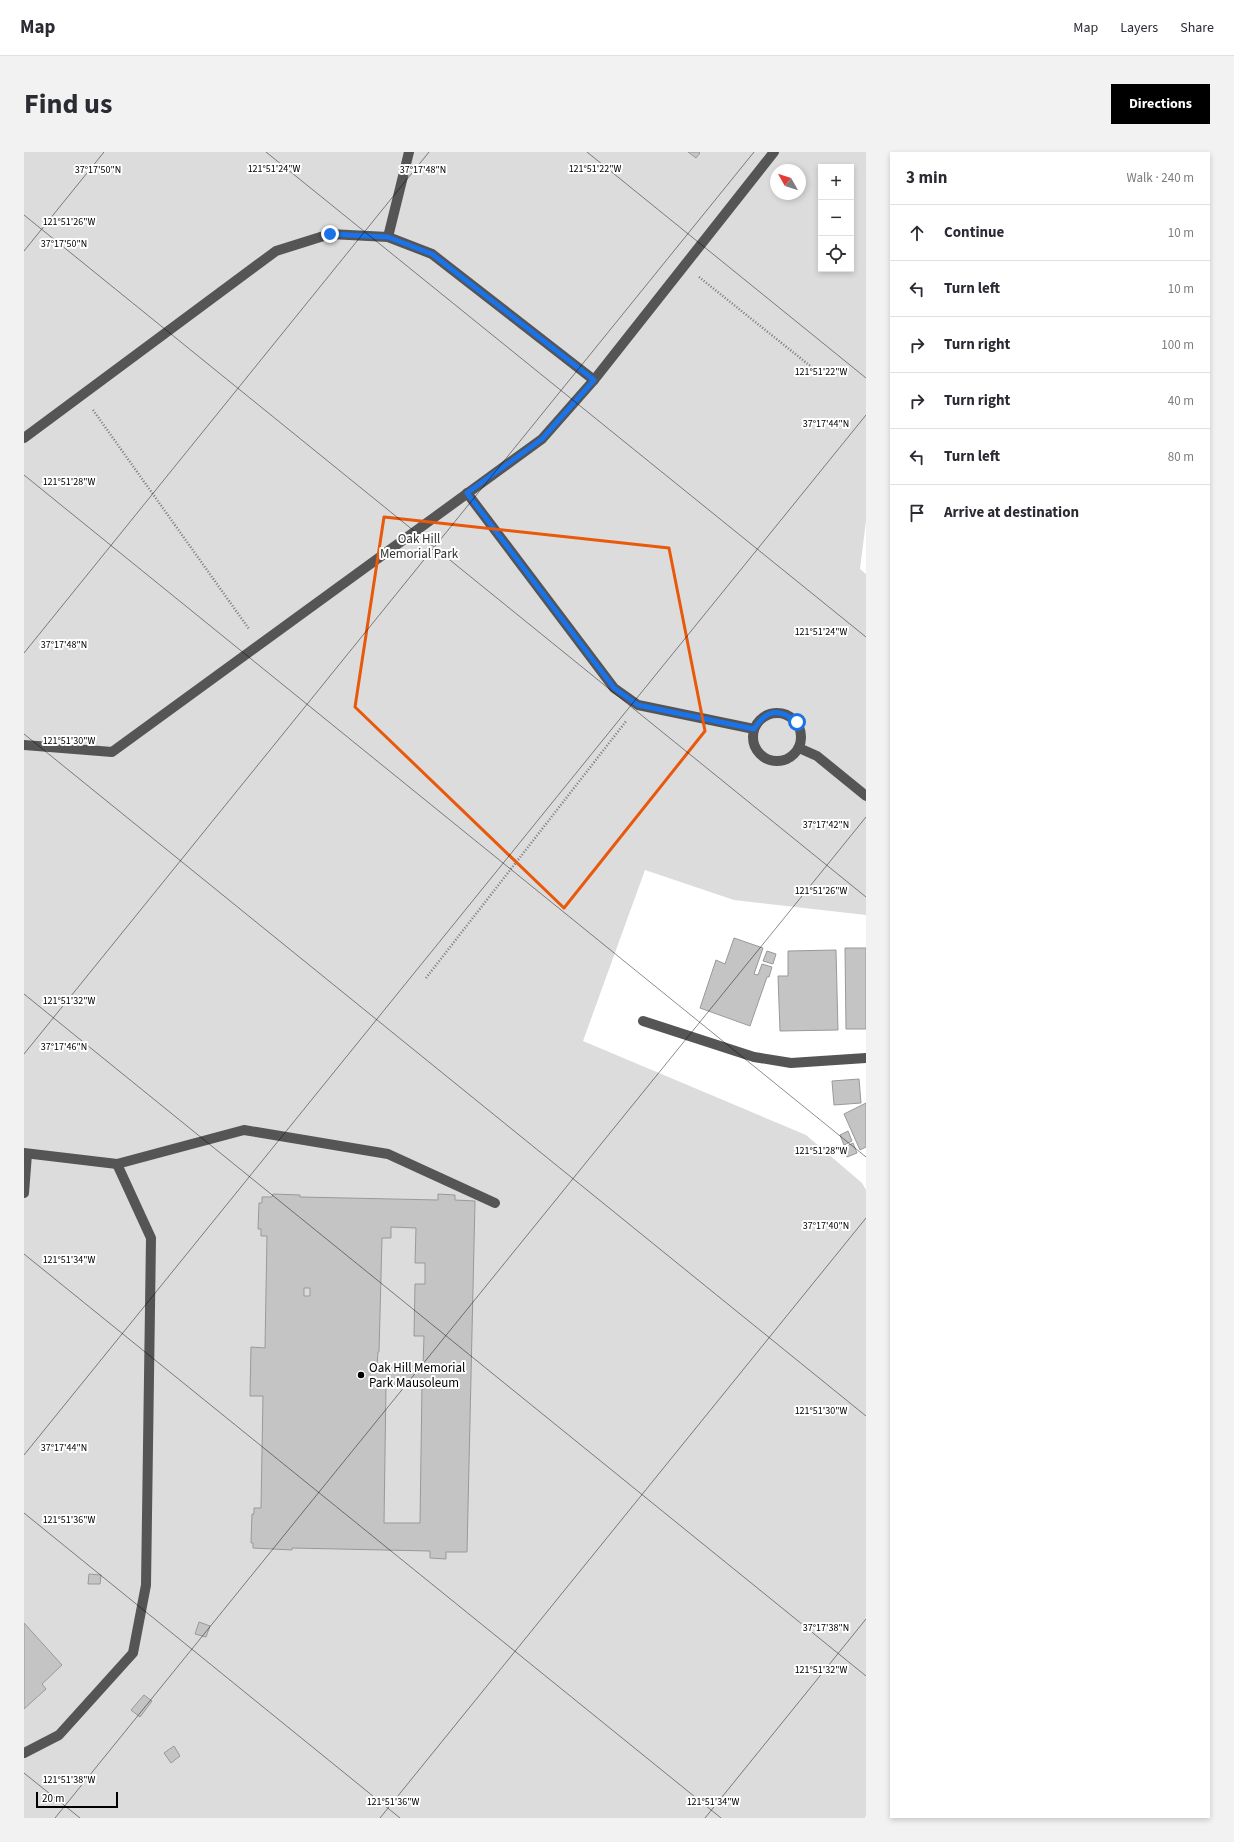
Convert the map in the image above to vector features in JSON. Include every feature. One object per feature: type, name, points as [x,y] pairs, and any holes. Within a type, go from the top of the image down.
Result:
[{"type":"lane","points":[[388,237],[409,152]]},
{"type":"lane","points":[[24,745],[112,752],[542,439],[594,380],[774,152]]},
{"type":"lane","points":[[24,438],[276,251],[330,234],[388,237],[432,254],[594,380]]},
{"type":"lane","points":[[467,493],[614,688],[638,705],[754,729]]},
{"type":"lane","points":[[773,712],[786,714],[797,722],[802,734],[799,748],[790,758],[775,761],[762,756],[754,744],[754,729],[761,718],[773,712]]},
{"type":"lane","points":[[799,748],[817,756],[866,796]]},
{"type":"lane","points":[[643,1021],[754,1056],[791,1063],[866,1058]]},
{"type":"lane","points":[[24,1193],[26,1153],[117,1164],[244,1130],[388,1154],[496,1204]]},
{"type":"lane","points":[[24,1753],[59,1735],[133,1653],[146,1585],[151,1238],[117,1164]]},
{"type":"path","points":[[684,265],[814,369]]},
{"type":"path","points":[[82,395],[259,644]]},
{"type":"path","points":[[426,978],[638,705]]},
{"type":"highlighted area","points":[[384,517],[669,548],[705,731],[564,908],[355,707]]},
{"type":"green space","name":"Oak Hill Memorial Park","points":[[24,152],[866,152],[866,521],[860,569],[866,574],[866,915],[734,900],[645,870],[583,1041],[806,1135],[862,1183],[866,1190],[865,1818],[24,1818]]},
{"type":"building","points":[[688,152],[699,152],[700,153],[696,158]]},
{"type":"building","points":[[734,938],[763,948],[754,974],[758,975],[762,964],[772,967],[750,1026],[700,1008],[716,960],[725,964]]},
{"type":"building","points":[[845,948],[866,948],[866,1029],[846,1029]]},
{"type":"building","points":[[836,950],[838,1030],[780,1031],[778,976],[788,976],[788,951]]},
{"type":"building","points":[[767,951],[776,954],[773,964],[763,961]]},
{"type":"building","points":[[859,1079],[861,1103],[834,1105],[832,1081]]},
{"type":"building","points":[[866,1103],[866,1147],[860,1150],[844,1114]]},
{"type":"building","points":[[848,1131],[852,1141],[844,1145],[840,1135]]},
{"type":"building","points":[[853,1143],[857,1153],[847,1157],[843,1148]]},
{"type":"building","name":"Oak Hill Memorial Park Mausoleum","points":[[273,1194],[300,1195],[300,1197],[438,1200],[438,1194],[455,1195],[455,1200],[475,1201],[467,1552],[446,1552],[446,1559],[430,1558],[430,1551],[292,1548],[292,1550],[253,1548],[253,1543],[251,1543],[252,1514],[254,1514],[254,1508],[261,1508],[263,1396],[250,1396],[251,1347],[265,1348],[267,1236],[261,1236],[261,1229],[258,1229],[259,1203],[262,1203],[262,1197],[272,1197]],"holes":[[[391,1227],[416,1228],[415,1263],[425,1263],[425,1284],[415,1284],[414,1336],[424,1336],[423,1366],[377,1365],[379,1352],[382,1238],[391,1238]],[[304,1288],[310,1288],[310,1296],[304,1296]],[[386,1384],[422,1385],[420,1523],[384,1523]]]},
{"type":"building","points":[[89,1574],[101,1575],[100,1584],[88,1584]]},
{"type":"building","points":[[199,1622],[210,1626],[206,1637],[195,1634]]},
{"type":"building","points":[[24,1623],[62,1665],[42,1684],[46,1689],[24,1709]]},
{"type":"building","points":[[144,1695],[152,1701],[140,1717],[131,1710]]},
{"type":"building","points":[[174,1746],[180,1756],[171,1763],[164,1753]]},
{"type":"place","name":"Oak Hill Memorial Park Mausoleum","points":[[361,1375]]},
{"type":"route","points":[[330,234],[388,237],[432,254],[594,380],[542,439],[467,493],[614,688],[638,705],[754,729],[761,718],[773,712],[786,714],[797,722]]}]
